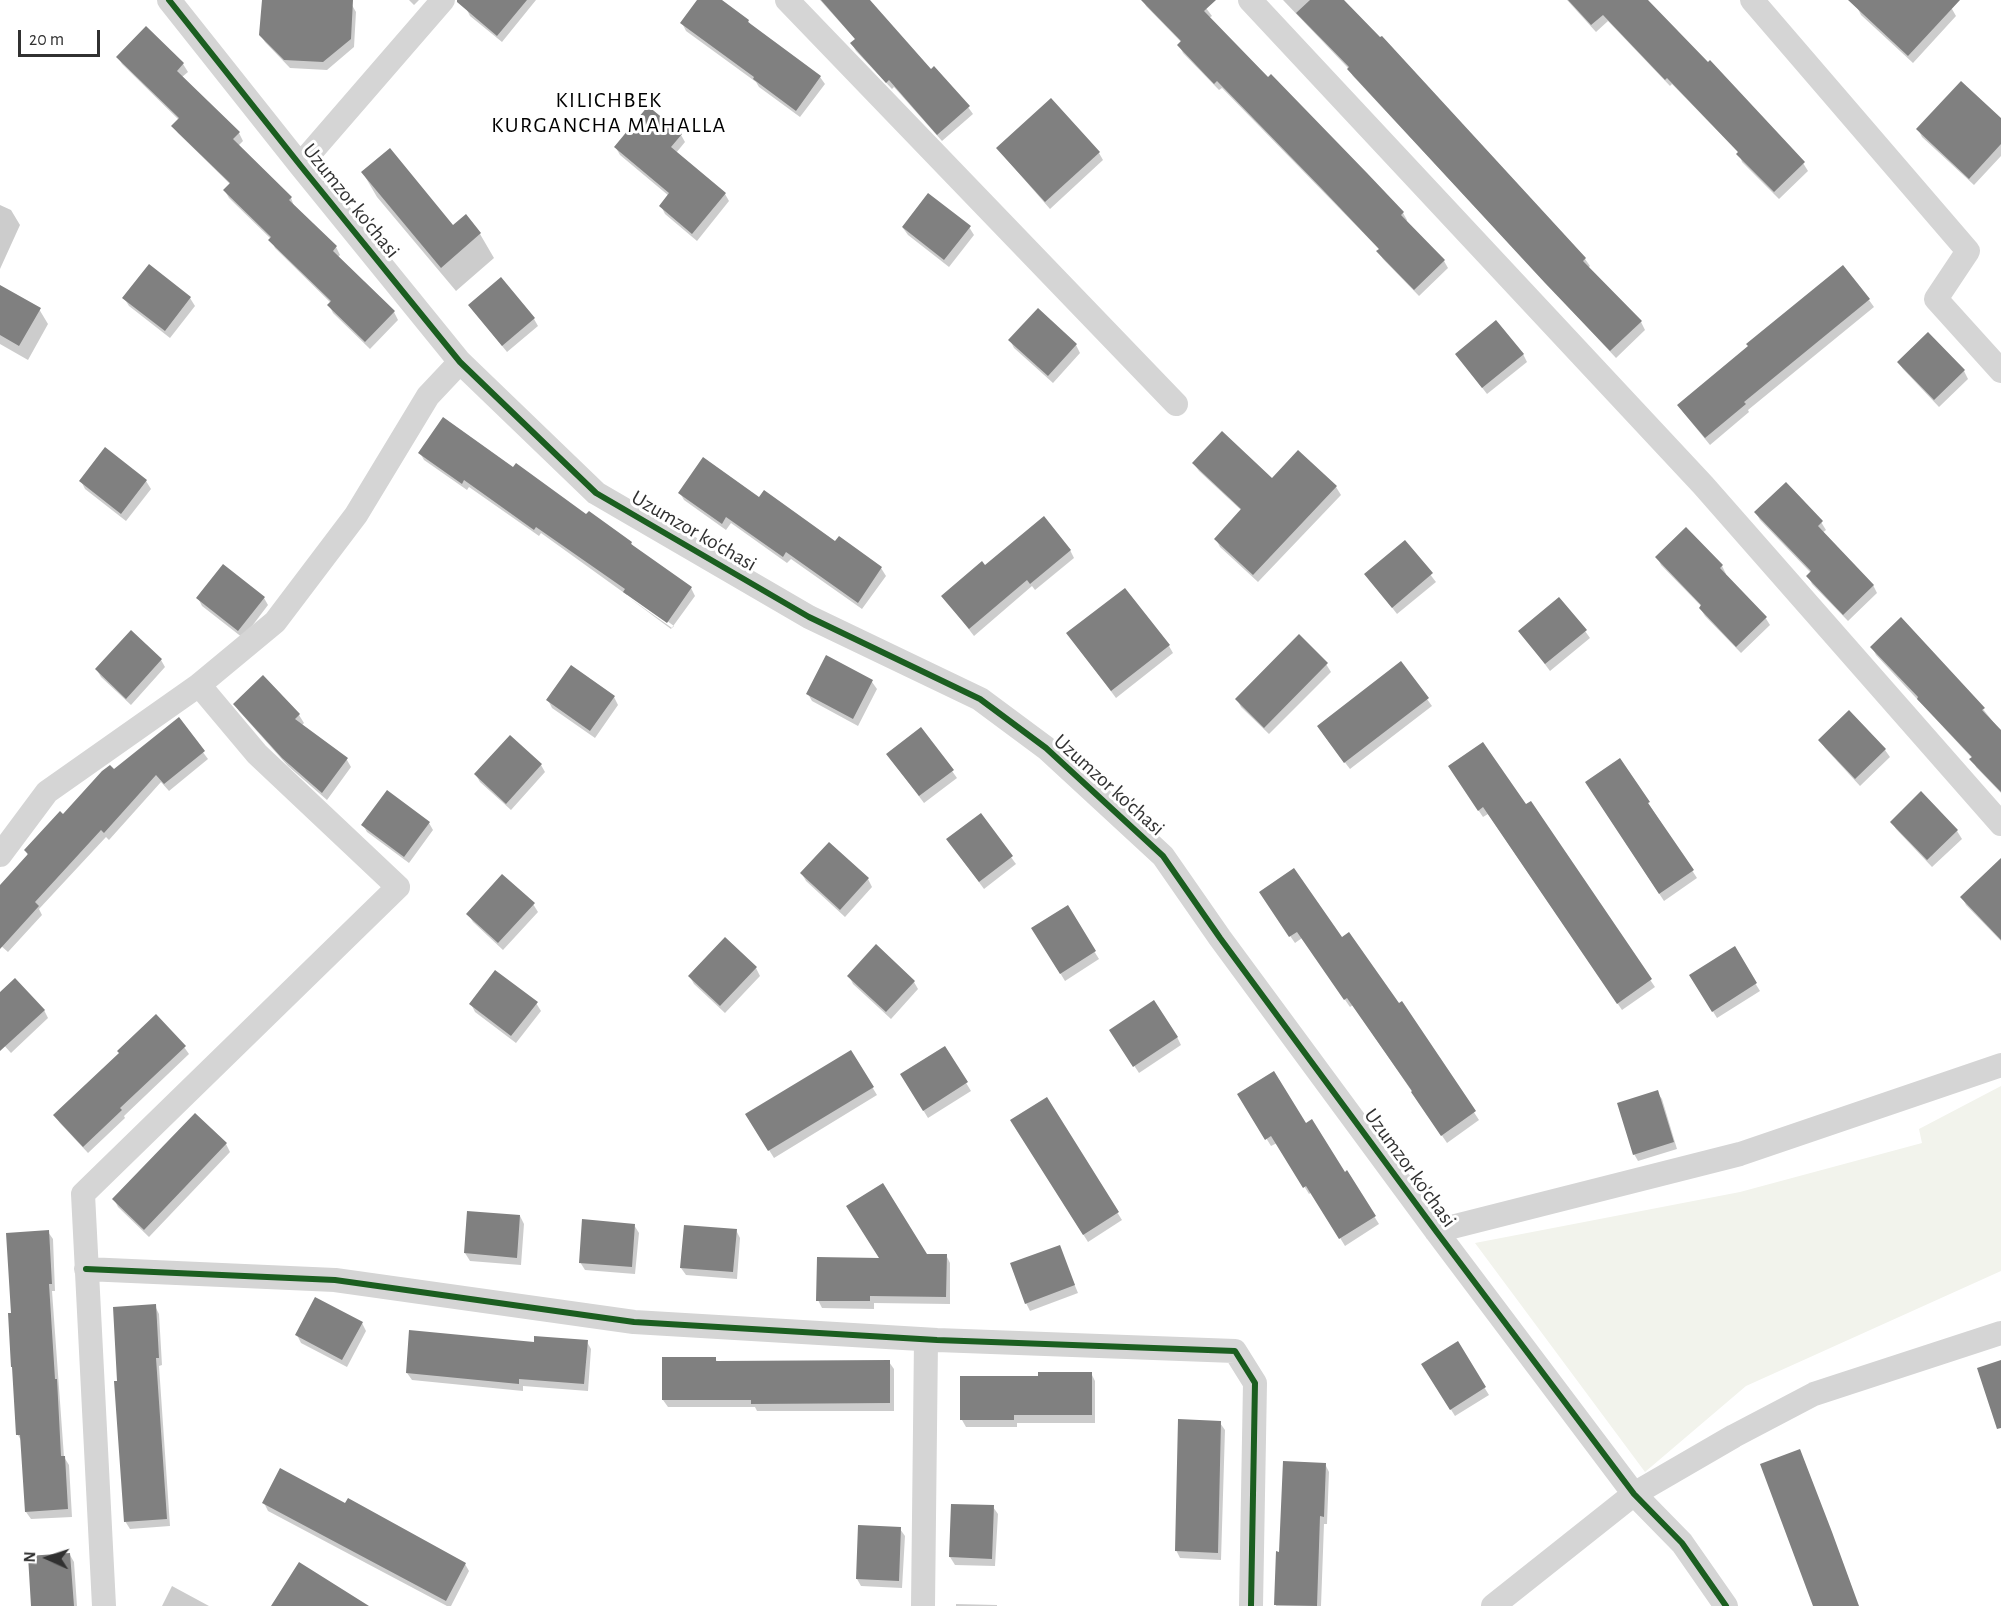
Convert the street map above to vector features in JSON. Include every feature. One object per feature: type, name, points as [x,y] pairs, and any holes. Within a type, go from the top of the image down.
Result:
[{"type":"street","name":"Uzumzor ko'chasi","points":[[169,0],[460,362],[596,493],[809,617],[980,699],[1046,748],[1163,856],[1220,938],[1436,1231],[1634,1494],[1682,1543],[1726,1606]]},
{"type":"street","points":[[300,165],[442,0]]},
{"type":"street","points":[[787,0],[1176,404]]},
{"type":"street","points":[[1250,0],[1703,485],[2001,824]]},
{"type":"street","points":[[1752,0],[1968,251],[1936,299],[2001,372]]},
{"type":"street","points":[[0,855],[47,792],[199,685],[275,622],[356,515],[428,396],[460,362]]},
{"type":"street","points":[[104,1606],[83,1194],[399,886],[256,754],[199,685]]},
{"type":"street","points":[[1436,1231],[1740,1154],[2001,1065]]},
{"type":"street","points":[[86,1269],[335,1281],[634,1322],[926,1340],[1235,1351],[1256,1383],[1251,1606]]},
{"type":"street","points":[[1493,1606],[1634,1494],[1734,1436],[1815,1394],[2001,1333]]},
{"type":"street","points":[[923,1606],[926,1340]]},
{"type":"shaded area","points":[[2001,1086],[2001,1271],[1746,1386],[1645,1472],[1475,1243],[1740,1192],[1922,1143],[1919,1129]]},
{"type":"building","points":[[262,0],[353,0],[351,39],[323,62],[284,60],[259,35]]},
{"type":"building","points":[[457,0],[527,0],[497,36]]},
{"type":"building","points":[[697,0],[722,0],[821,76],[796,111],[680,23]]},
{"type":"building","points":[[821,0],[870,0],[931,69],[934,66],[970,106],[937,135],[889,80],[886,83],[850,43],[855,39]]},
{"type":"building","points":[[1141,0],[1216,0],[1204,11],[1268,77],[1271,74],[1367,173],[1404,212],[1401,215],[1445,260],[1414,290],[1376,251],[1379,249],[1323,190],[1217,81],[1214,84],[1177,45],[1181,41]]},
{"type":"building","points":[[1310,0],[1344,0],[1380,37],[1382,36],[1586,258],[1583,261],[1642,321],[1610,351],[1347,69],[1349,67],[1296,13]]},
{"type":"building","points":[[1568,0],[1648,0],[1708,62],[1710,60],[1805,162],[1774,192],[1667,78],[1665,80],[1603,15],[1591,25]]},
{"type":"building","points":[[1848,0],[1960,0],[1908,56]]},
{"type":"building","points":[[146,26],[184,63],[177,71],[240,132],[233,139],[292,197],[289,200],[337,246],[333,251],[395,311],[365,342],[327,305],[331,301],[268,240],[271,237],[223,190],[230,183],[171,126],[179,118],[116,57]]},
{"type":"building","points":[[1961,81],[2001,118],[2001,144],[1969,179],[1916,129]]},
{"type":"building","points":[[1051,98],[1100,152],[1045,202],[996,148]]},
{"type":"building","points":[[648,106],[682,134],[671,147],[726,193],[692,234],[659,206],[669,193],[614,147]]},
{"type":"building","points":[[390,148],[453,225],[466,214],[481,233],[441,268],[361,172]]},
{"type":"building","points":[[928,193],[971,226],[944,260],[902,227]]},
{"type":"building","points":[[149,264],[191,297],[165,331],[122,298]]},
{"type":"building","points":[[1843,265],[1870,299],[1744,402],[1746,404],[1705,438],[1677,405],[1748,346],[1746,344]]},
{"type":"building","points":[[501,277],[535,318],[502,346],[468,305]]},
{"type":"building","points":[[0,285],[41,308],[19,346],[0,335]]},
{"type":"building","points":[[1038,308],[1077,344],[1048,376],[1008,340]]},
{"type":"building","points":[[1496,320],[1524,354],[1482,388],[1455,354]]},
{"type":"building","points":[[1928,332],[1965,370],[1934,400],[1897,362]]},
{"type":"building","points":[[443,417],[513,467],[516,463],[586,514],[589,511],[692,587],[667,623],[623,592],[625,589],[536,527],[534,530],[464,480],[462,484],[418,453]]},
{"type":"building","points":[[1222,431],[1272,478],[1298,450],[1337,486],[1253,575],[1214,539],[1241,509],[1192,463]]},
{"type":"building","points":[[105,447],[147,480],[121,514],[79,481]]},
{"type":"building","points":[[703,457],[759,497],[764,490],[835,541],[839,536],[882,567],[858,603],[786,552],[783,557],[726,517],[722,524],[678,493]]},
{"type":"building","points":[[1786,482],[1823,521],[1818,526],[1874,585],[1843,615],[1806,576],[1811,571],[1754,512]]},
{"type":"building","points":[[1044,516],[1071,550],[1030,584],[1027,580],[969,629],[941,596],[982,561],[985,565]]},
{"type":"building","points":[[1686,527],[1723,565],[1720,568],[1767,617],[1736,647],[1699,608],[1701,605],[1655,557]]},
{"type":"building","points":[[1405,540],[1433,573],[1392,608],[1364,574]]},
{"type":"building","points":[[223,564],[265,597],[238,631],[196,598]]},
{"type":"building","points":[[1125,588],[1170,645],[1111,691],[1066,633]]},
{"type":"building","points":[[1559,597],[1587,630],[1545,664],[1518,631]]},
{"type":"building","points":[[1901,617],[1985,708],[1982,710],[2001,730],[2001,792],[1969,759],[1972,757],[1917,699],[1918,697],[1870,647]]},
{"type":"building","points":[[131,630],[162,659],[126,699],[95,669]]},
{"type":"building","points":[[1299,634],[1328,663],[1264,728],[1235,699]]},
{"type":"building","points":[[826,655],[873,680],[853,719],[806,694]]},
{"type":"building","points":[[1401,661],[1429,698],[1344,763],[1317,726]]},
{"type":"building","points":[[571,665],[615,696],[590,731],[546,700]]},
{"type":"building","points":[[263,675],[300,714],[295,719],[348,758],[322,793],[282,758],[233,704]]},
{"type":"building","points":[[1849,710],[1886,749],[1855,779],[1818,740]]},
{"type":"building","points":[[179,717],[205,751],[164,784],[156,775],[104,833],[101,830],[35,902],[39,906],[0,949],[0,885],[28,854],[24,850],[60,811],[63,814],[102,771],[110,765],[114,769]]},
{"type":"building","points":[[921,727],[954,770],[919,796],[886,754]]},
{"type":"building","points":[[510,735],[542,764],[506,804],[474,774]]},
{"type":"building","points":[[1483,742],[1526,804],[1531,801],[1652,979],[1617,1004],[1483,807],[1478,811],[1448,766]]},
{"type":"building","points":[[1620,758],[1694,870],[1659,894],[1585,782]]},
{"type":"building","points":[[387,790],[430,822],[404,857],[361,825]]},
{"type":"building","points":[[1921,791],[1958,830],[1927,860],[1890,822]]},
{"type":"building","points":[[981,813],[1013,856],[979,882],[946,839]]},
{"type":"building","points":[[829,842],[869,878],[840,910],[800,873]]},
{"type":"building","points":[[2001,858],[2001,940],[1960,897]]},
{"type":"building","points":[[1294,868],[1342,937],[1349,932],[1399,1003],[1402,1001],[1476,1111],[1441,1136],[1347,998],[1344,1000],[1297,932],[1289,937],[1259,892]]},
{"type":"building","points":[[502,874],[535,903],[498,943],[466,914]]},
{"type":"building","points":[[1068,905],[1096,951],[1060,974],[1031,928]]},
{"type":"building","points":[[725,937],[757,967],[720,1006],[688,976]]},
{"type":"building","points":[[876,944],[915,981],[886,1012],[847,976]]},
{"type":"building","points":[[1735,946],[1757,983],[1712,1012],[1689,975]]},
{"type":"building","points":[[495,970],[538,1002],[511,1036],[469,1004]]},
{"type":"building","points":[[15,978],[45,1010],[0,1051],[0,992]]},
{"type":"building","points":[[1154,1000],[1178,1037],[1133,1067],[1109,1030]]},
{"type":"building","points":[[156,1014],[186,1046],[120,1108],[122,1110],[83,1147],[53,1115],[119,1053],[117,1051]]},
{"type":"building","points":[[945,1046],[968,1082],[923,1111],[900,1074]]},
{"type":"building","points":[[851,1050],[874,1087],[768,1151],[745,1114]]},
{"type":"building","points":[[1274,1071],[1306,1123],[1312,1119],[1376,1216],[1339,1239],[1306,1186],[1303,1188],[1271,1136],[1265,1140],[1237,1094]]},
{"type":"building","points":[[1658,1090],[1674,1142],[1633,1155],[1617,1103]]},
{"type":"building","points":[[1047,1097],[1119,1212],[1083,1235],[1010,1120]]},
{"type":"building","points":[[195,1113],[227,1143],[144,1230],[112,1199]]},
{"type":"building","points":[[883,1183],[927,1254],[947,1254],[946,1297],[870,1296],[870,1301],[816,1301],[817,1257],[879,1258],[846,1206]]},
{"type":"building","points":[[467,1211],[520,1215],[517,1258],[464,1253]]},
{"type":"building","points":[[582,1219],[635,1224],[632,1267],[579,1263]]},
{"type":"building","points":[[684,1225],[737,1229],[733,1272],[680,1268]]},
{"type":"building","points":[[49,1230],[52,1284],[49,1284],[55,1379],[57,1379],[61,1456],[65,1456],[68,1509],[25,1512],[20,1435],[16,1435],[11,1367],[8,1313],[11,1313],[6,1233]]},
{"type":"building","points":[[1060,1245],[1075,1285],[1025,1304],[1010,1263]]},
{"type":"building","points":[[315,1297],[363,1322],[342,1360],[295,1335]]},
{"type":"building","points":[[156,1304],[159,1358],[156,1358],[167,1519],[124,1522],[114,1381],[117,1381],[113,1307]]},
{"type":"building","points":[[409,1330],[534,1342],[534,1336],[588,1340],[584,1384],[519,1379],[519,1384],[406,1373]]},
{"type":"building","points":[[1458,1341],[1486,1387],[1450,1410],[1421,1364]]},
{"type":"building","points":[[662,1357],[716,1357],[716,1361],[890,1360],[890,1403],[751,1404],[751,1400],[662,1400]]},
{"type":"building","points":[[2001,1360],[2001,1428],[1997,1429],[1977,1368]]},
{"type":"building","points":[[1038,1372],[1092,1372],[1092,1415],[1014,1415],[1014,1420],[960,1420],[960,1376],[1038,1376]]},
{"type":"building","points":[[1178,1419],[1221,1421],[1218,1553],[1175,1551]]},
{"type":"building","points":[[1800,1449],[1859,1606],[1813,1606],[1760,1464]]},
{"type":"building","points":[[1283,1461],[1326,1463],[1324,1517],[1320,1516],[1317,1606],[1274,1605]]},
{"type":"building","points":[[280,1468],[345,1503],[348,1498],[466,1563],[446,1601],[262,1503]]},
{"type":"building","points":[[951,1504],[994,1505],[992,1559],[949,1557]]},
{"type":"building","points":[[858,1525],[901,1527],[899,1581],[856,1579]]},
{"type":"building","points":[[70,1553],[74,1606],[31,1606],[28,1556]]},
{"type":"building","points":[[299,1562],[369,1606],[271,1606]]},
{"type":"cycle path","points":[[169,0],[460,362],[596,493],[809,617],[980,699],[1046,748],[1163,856],[1220,938],[1436,1231],[1634,1494],[1682,1543],[1726,1606]]},
{"type":"cycle path","points":[[86,1269],[335,1280],[634,1322],[937,1340],[1235,1351],[1255,1383],[1251,1606]]},
{"type":"district","name":"KILICHBEK KURGANCHA MAHALLA","points":[[609,112]]}]
